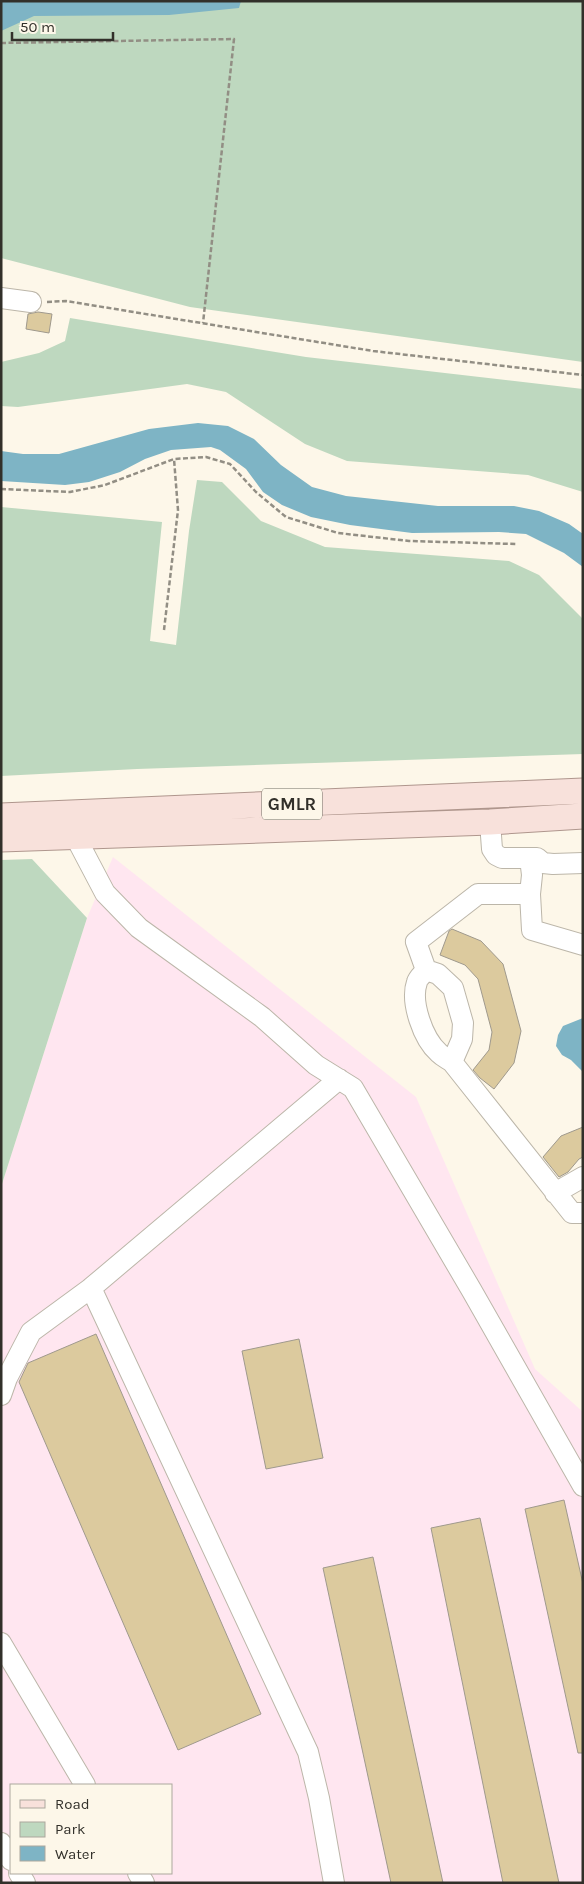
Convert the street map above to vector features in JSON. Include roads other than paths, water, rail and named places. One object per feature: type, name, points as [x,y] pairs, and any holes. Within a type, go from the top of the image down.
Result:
[{"type":"main road","name":"GMLR","points":[[1,839],[74,825],[583,791]]},
{"type":"main road","name":"GMLR","points":[[1,816],[74,825],[490,822],[583,816]]},
{"type":"street","points":[[1,298],[31,302]]},
{"type":"street","points":[[490,822],[492,849],[496,855],[502,858],[529,858],[544,862],[583,850]]},
{"type":"street","points":[[74,825],[105,893],[139,928],[262,1017],[316,1065],[354,1088],[583,1486]]},
{"type":"street","points":[[560,857],[583,864]]},
{"type":"street","points":[[529,858],[522,875],[530,890],[532,930],[583,945]]},
{"type":"street","points":[[426,970],[416,942],[478,894],[530,890]]},
{"type":"street","points":[[426,970],[417,980],[414,998],[418,1017],[425,1033],[438,1053],[452,1062],[572,1213],[583,1213]]},
{"type":"street","points":[[426,970],[438,974],[453,988],[463,1023],[462,1039],[452,1062]]},
{"type":"street","points":[[1,1395],[7,1378],[31,1332],[91,1288],[339,1079]]},
{"type":"street","points":[[555,1193],[583,1177]]},
{"type":"street","points":[[91,1288],[308,1752],[319,1798],[334,1883]]},
{"type":"street","points":[[1,1643],[85,1784]]},
{"type":"street","points":[[1,1843],[10,1858]]},
{"type":"water","points":[[1,1],[241,1],[239,8],[169,15],[34,16],[1,31]]},
{"type":"water","points":[[198,423],[228,426],[254,439],[281,465],[312,487],[346,496],[438,506],[514,506],[539,511],[569,524],[583,534],[583,567],[564,553],[526,534],[499,532],[412,533],[350,525],[311,517],[282,505],[263,492],[246,469],[220,450],[211,447],[171,450],[145,459],[120,472],[89,482],[65,485],[1,481],[1,451],[23,454],[59,454],[149,429]]},
{"type":"water","points":[[583,1018],[583,1072],[571,1060],[562,1055],[556,1046],[558,1035],[563,1026]]}]
